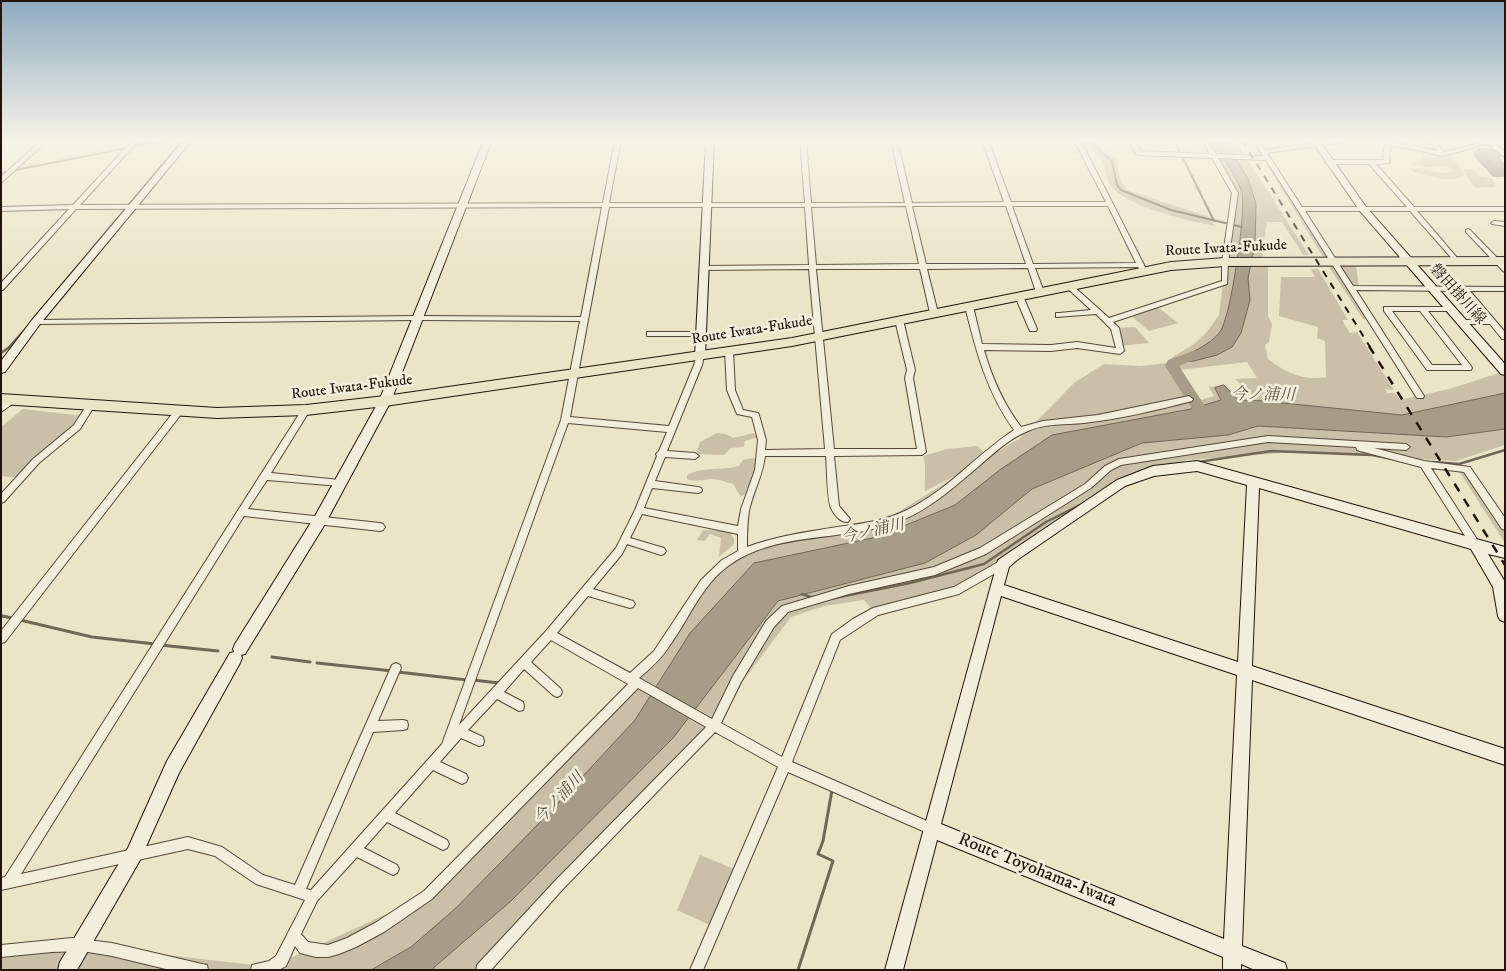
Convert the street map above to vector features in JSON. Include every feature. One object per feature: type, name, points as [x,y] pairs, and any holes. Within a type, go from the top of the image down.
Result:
[{"type":"main road","name":"Route Iwata-Fukude","points":[[6,400],[179,411],[246,413],[306,410],[385,401],[729,352],[820,337],[1068,286],[1142,268],[1227,262],[1457,261],[1502,264]]},
{"type":"street","points":[[1,288],[94,185]]},
{"type":"street","points":[[1,369],[36,322],[150,185]]},
{"type":"street","points":[[67,969],[134,854],[173,767],[237,653],[320,520],[385,401],[470,185]]},
{"type":"street","points":[[445,748],[565,420],[609,185]]},
{"type":"street","points":[[256,970],[271,967],[281,961],[313,897],[445,748],[550,634],[619,551],[639,510],[660,454],[698,365],[708,185]]},
{"type":"street","points":[[806,185],[812,267],[835,507],[845,519]]},
{"type":"street","points":[[904,185],[934,313]]},
{"type":"street","points":[[1002,185],[1040,292]]},
{"type":"street","points":[[704,268],[923,266],[1142,268],[1101,185]]},
{"type":"street","points":[[1108,321],[1225,282],[1235,193],[1231,185]]},
{"type":"street","points":[[1285,185],[1420,396]]},
{"type":"street","name":"磐田掛川線","points":[[1345,185],[1408,262],[1505,371]]},
{"type":"street","points":[[1390,185],[1457,261]]},
{"type":"street","points":[[1,209],[133,206],[462,207],[1110,204]]},
{"type":"street","points":[[1301,209],[1505,209]]},
{"type":"street","points":[[1494,224],[1505,224]]},
{"type":"street","points":[[1468,231],[1502,264]]},
{"type":"street","points":[[980,347],[1051,348],[1077,345],[1120,351],[1115,328],[1068,286]]},
{"type":"street","points":[[1350,288],[1505,289]]},
{"type":"street","points":[[1464,289],[1505,337]]},
{"type":"street","points":[[1019,296],[1034,329]]},
{"type":"street","points":[[968,306],[994,392],[1004,412],[1020,431]]},
{"type":"street","points":[[1422,309],[1468,368],[1430,368],[1386,309],[1422,309],[1450,309]]},
{"type":"street","points":[[1059,315],[1097,312]]},
{"type":"street","points":[[36,322],[418,318],[584,319]]},
{"type":"street","points":[[761,453],[922,452],[909,378],[911,370],[899,320]]},
{"type":"street","points":[[1461,322],[1492,322]]},
{"type":"street","points":[[650,334],[701,334]]},
{"type":"street","points":[[729,352],[731,390],[740,412],[755,415],[762,440],[758,470],[745,509],[742,531],[743,551]]},
{"type":"street","points":[[294,935],[305,948],[327,951],[359,938],[393,919],[428,895],[636,683],[658,654],[706,581],[723,564],[743,551],[767,544],[891,521],[912,513],[933,500],[1000,444],[1020,431],[1050,422],[1084,420],[1189,399]]},
{"type":"street","points":[[1,409],[6,400]]},
{"type":"street","points":[[1,500],[36,462],[77,427],[91,405]]},
{"type":"street","points":[[5,883],[306,410]]},
{"type":"street","points":[[1,639],[179,411]]},
{"type":"street","points":[[565,420],[671,429]]},
{"type":"street","points":[[482,970],[709,723],[770,624],[785,609],[935,571],[983,551],[1088,486],[1108,468],[1119,462],[1268,439],[1406,447]]},
{"type":"street","points":[[1340,443],[1424,464],[1467,469],[1505,526]]},
{"type":"street","points":[[660,454],[695,456]]},
{"type":"street","points":[[1424,464],[1502,590],[1505,616]]},
{"type":"street","points":[[696,970],[785,765],[836,637],[874,612],[956,590],[1003,564],[1012,556],[1121,483],[1152,471],[1197,466],[1505,553]]},
{"type":"street","points":[[264,476],[340,483]]},
{"type":"street","points":[[1232,970],[1253,482]]},
{"type":"street","points":[[648,484],[698,490]]},
{"type":"street","points":[[639,510],[742,531]]},
{"type":"street","points":[[242,512],[380,527]]},
{"type":"street","points":[[625,540],[661,551]]},
{"type":"street","points":[[894,970],[1003,564]]},
{"type":"street","points":[[998,588],[1505,757]]},
{"type":"street","points":[[586,591],[630,604]]},
{"type":"street","points":[[550,634],[785,765],[932,828]]},
{"type":"street","points":[[524,662],[557,692]]},
{"type":"street","points":[[298,892],[394,671]]},
{"type":"street","points":[[496,693],[519,706]]},
{"type":"street","points":[[370,726],[403,725]]},
{"type":"street","points":[[460,732],[479,741]]},
{"type":"street","points":[[431,764],[462,778]]},
{"type":"street","points":[[386,815],[443,844]]},
{"type":"street","name":"Route Toyohama-Iwata","points":[[932,828],[1278,970]]},
{"type":"street","points":[[5,883],[188,843],[218,852],[260,880],[313,897]]},
{"type":"street","points":[[356,850],[393,869]]},
{"type":"street","points":[[1,951],[80,945],[114,950],[164,963],[202,970]]},
{"type":"shaded area","points":[[1123,185],[1129,191],[1207,216],[1216,226],[1191,221],[1144,206],[1130,200],[1111,186]]},
{"type":"shaded area","points":[[1231,185],[1264,185],[1309,255],[1303,255],[1282,222],[1267,222],[1262,254],[1268,266],[1268,316],[1272,325],[1269,342],[1265,345],[1268,359],[1295,375],[1310,378],[1326,377],[1325,341],[1317,338],[1318,327],[1279,316],[1281,277],[1315,277],[1311,269],[1318,269],[1348,320],[1342,320],[1350,333],[1357,332],[1394,390],[1385,389],[1387,393],[1395,393],[1400,400],[1449,389],[1505,371],[1505,445],[1456,461],[1296,452],[1186,460],[1125,488],[999,562],[968,584],[874,612],[864,600],[824,606],[791,617],[743,681],[719,729],[714,726],[478,970],[1,970],[1,951],[80,945],[271,967],[428,895],[660,650],[693,597],[743,551],[880,523],[965,471],[925,491],[923,456],[947,449],[977,446],[984,452],[976,464],[1019,439],[1074,383],[1104,364],[1141,366],[1168,363],[1175,355],[1199,339],[1219,315],[1234,191]],"holes":[[[1247,362],[1257,378],[1235,379],[1249,391],[1254,399],[1239,398],[1225,385],[1209,387],[1214,396],[1201,400],[1179,370]]]},
{"type":"shaded area","points":[[1239,185],[1250,185],[1256,204],[1255,244],[1248,278],[1250,300],[1241,333],[1232,347],[1217,355],[1194,361],[1176,362],[1216,337],[1224,322],[1233,286],[1240,242],[1243,204]]},
{"type":"shaded area","points":[[1279,185],[1284,185],[1329,256],[1323,257]]},
{"type":"shaded area","points":[[1473,185],[1495,185],[1496,187],[1475,188]]},
{"type":"shaded area","points":[[1337,266],[1356,266],[1359,287],[1351,286]]},
{"type":"shaded area","points":[[1329,267],[1335,267],[1371,320],[1363,319]]},
{"type":"shaded area","points":[[1155,305],[1178,323],[1149,331],[1129,314]]},
{"type":"shaded area","points":[[1135,327],[1149,343],[1119,346],[1115,328]]},
{"type":"shaded area","points":[[1224,385],[1238,400],[1402,415],[1505,393],[1505,429],[1446,437],[1258,426],[1228,435],[1142,443],[1032,489],[976,535],[925,563],[778,601],[673,738],[511,901],[431,970],[371,970],[411,947],[456,908],[544,818],[635,720],[690,633],[754,563],[877,537],[955,505],[1001,469],[1052,435],[1191,409],[1221,400],[1215,388]]},
{"type":"shaded area","points":[[23,409],[84,416],[21,478],[1,476],[1,427]]},
{"type":"shaded area","points":[[717,433],[726,434],[733,438],[754,433],[758,437],[745,441],[744,447],[731,448],[724,455],[696,454],[700,442]]},
{"type":"shaded area","points":[[752,458],[760,460],[746,493],[741,497],[733,484],[715,479],[696,481],[687,479],[687,475],[693,472],[739,466],[743,460]]},
{"type":"shaded area","points":[[1457,468],[1467,469],[1505,530],[1505,543]]},
{"type":"shaded area","points":[[703,530],[729,531],[734,539],[734,544],[719,557],[721,538],[710,534],[705,541],[697,540]]},
{"type":"shaded area","points":[[700,855],[739,871],[714,927],[677,910]]},
{"type":"waterway","points":[[91,250],[145,185]]},
{"type":"waterway","points":[[1117,185],[1121,190],[1171,210],[1214,220]]},
{"type":"waterway","points":[[1196,185],[1214,220]]},
{"type":"waterway","points":[[1214,220],[1242,227]]},
{"type":"waterway","points":[[9,347],[27,327]]},
{"type":"waterway","points":[[1,353],[11,346]]},
{"type":"waterway","points":[[1193,355],[1173,363],[1172,366],[1205,417]]},
{"type":"waterway","points":[[1433,462],[1459,464],[1505,450]]},
{"type":"waterway","points":[[1198,462],[1271,451],[1372,455],[1393,459]]},
{"type":"waterway","points":[[824,600],[910,583],[984,564],[1046,522],[1080,505]]},
{"type":"waterway","points":[[802,594],[814,598]]},
{"type":"waterway","points":[[4,616],[12,618]]},
{"type":"waterway","points":[[20,620],[92,637],[155,644]]},
{"type":"waterway","points":[[160,645],[218,651]]},
{"type":"waterway","points":[[272,657],[310,662]]},
{"type":"waterway","points":[[317,663],[393,671]]},
{"type":"waterway","points":[[398,672],[467,680]]},
{"type":"waterway","points":[[473,680],[499,683]]},
{"type":"waterway","points":[[798,970],[833,861],[818,854],[823,841],[832,790]]},
{"type":"railway","points":[[1270,185],[1370,347]]},
{"type":"railway","points":[[1369,346],[1505,565]]},
{"type":"water label","name":"今ノ浦川","points":[[1263,396]]},
{"type":"water label","name":"今ノ浦川","points":[[873,532]]},
{"type":"water label","name":"今ノ浦川","points":[[560,799]]}]
